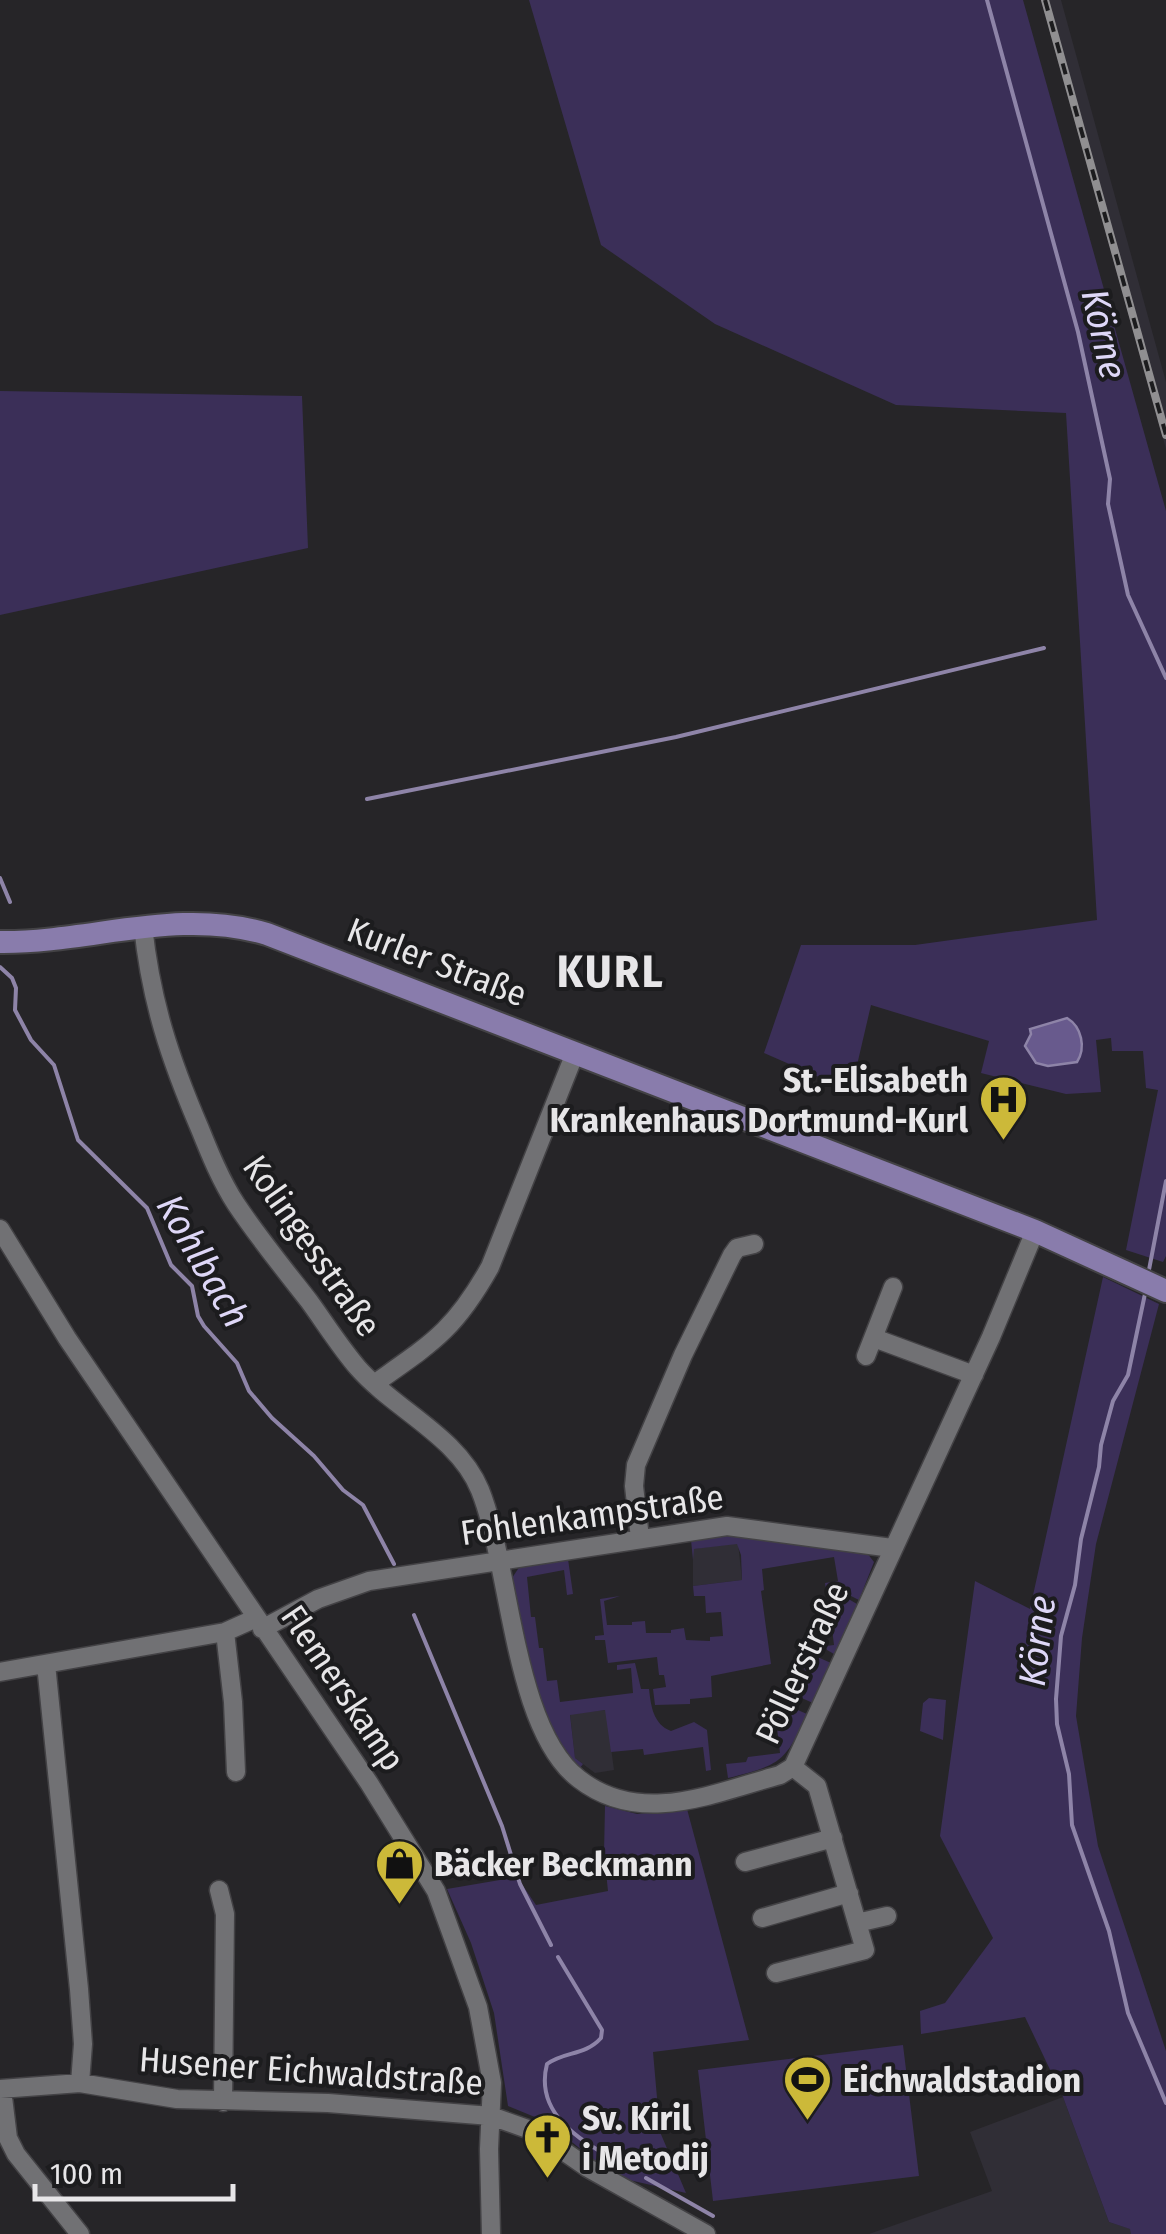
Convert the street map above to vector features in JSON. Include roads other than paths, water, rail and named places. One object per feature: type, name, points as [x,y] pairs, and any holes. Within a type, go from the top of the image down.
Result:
[{"type":"main road","name":"Kurler Straße","points":[[0,942],[41,941],[195,922],[249,928],[1035,1231],[1164,1291]]},
{"type":"street","name":"Kolingesstraße","points":[[142,926],[168,1052],[234,1201],[357,1366],[452,1448],[471,1471],[487,1512],[497,1560]]},
{"type":"street","points":[[374,1384],[439,1339],[478,1288],[575,1053]]},
{"type":"street","name":"Flemerskamp","points":[[0,1229],[66,1338],[376,1793],[436,1891],[481,2018],[492,2082],[492,2234]]},
{"type":"street","points":[[892,1548],[974,1375],[1035,1231]]},
{"type":"street","points":[[640,1538],[634,1486],[636,1465],[732,1255],[737,1248],[754,1244]]},
{"type":"street","points":[[866,1356],[894,1287]]},
{"type":"street","points":[[874,1338],[974,1375]]},
{"type":"street","name":"Fohlenkampstraße","points":[[0,1672],[226,1632],[351,1586],[640,1538],[750,1526],[892,1548]]},
{"type":"street","name":"Pöllerstraße","points":[[497,1560],[543,1735],[571,1773],[594,1790],[628,1804],[645,1806],[678,1803],[794,1767],[892,1548]]},
{"type":"street","points":[[226,1632],[236,1772]]},
{"type":"street","points":[[46,1664],[79,1989],[83,2044],[80,2083]]},
{"type":"street","points":[[776,1973],[865,1950],[818,1786],[794,1767]]},
{"type":"street","points":[[746,1862],[833,1838]]},
{"type":"street","points":[[219,1890],[226,1914],[223,2102]]},
{"type":"street","points":[[762,1918],[848,1893]]},
{"type":"street","points":[[857,1923],[887,1916]]},
{"type":"street","name":"Husener Eichwaldstraße","points":[[1,2089],[80,2083],[177,2100],[346,2104],[491,2116],[536,2132],[588,2168],[706,2234]]},
{"type":"street","points":[[1,2089],[8,2138],[16,2154],[80,2234]]},
{"type":"waterway","name":"Körne","points":[[987,0],[1078,332],[1110,479],[1108,504],[1128,595],[1166,678]]},
{"type":"waterway","points":[[367,799],[676,737],[1044,648]]},
{"type":"waterway","name":"Kohlbach","points":[[0,878],[10,902]]},
{"type":"waterway","name":"Kohlbach","points":[[0,967],[12,978],[16,988],[15,1010],[31,1040],[54,1065],[78,1140],[147,1208],[171,1265],[192,1286],[198,1316],[237,1363],[249,1391],[343,1490],[363,1505],[394,1564]]},
{"type":"waterway","name":"Körne","points":[[1148,1275],[1166,1181]]},
{"type":"waterway","name":"Körne","points":[[1146,1289],[1128,1375],[1113,1401],[1101,1445],[1075,1585],[1061,1636],[1056,1699],[1057,1724],[1069,1774],[1072,1825],[1109,1931],[1128,2013],[1166,2103]]},
{"type":"waterway","name":"Kohlbach","points":[[414,1615],[502,1826],[520,1884],[551,1945]]},
{"type":"waterway","name":"Kohlbach","points":[[558,1957],[602,2030],[595,2044],[547,2064],[548,2100],[567,2127],[626,2167]]},
{"type":"waterway","name":"Kohlbach","points":[[646,2178],[713,2216]]},
{"type":"railway","points":[[1045,0],[1166,435]]},
{"type":"place","name":"St.-Elisabeth Krankenhaus Dortmund-Kurl","points":[[1003,1142]]},
{"type":"place","name":"Bäcker Beckmann","points":[[399,1906]]},
{"type":"place","name":"Eichwaldstadion","points":[[808,2122]]},
{"type":"place","name":"Sv. Kiril i Metodij","points":[[547,2180]]},
{"type":"district","name":"KURL","points":[[611,972]]}]
